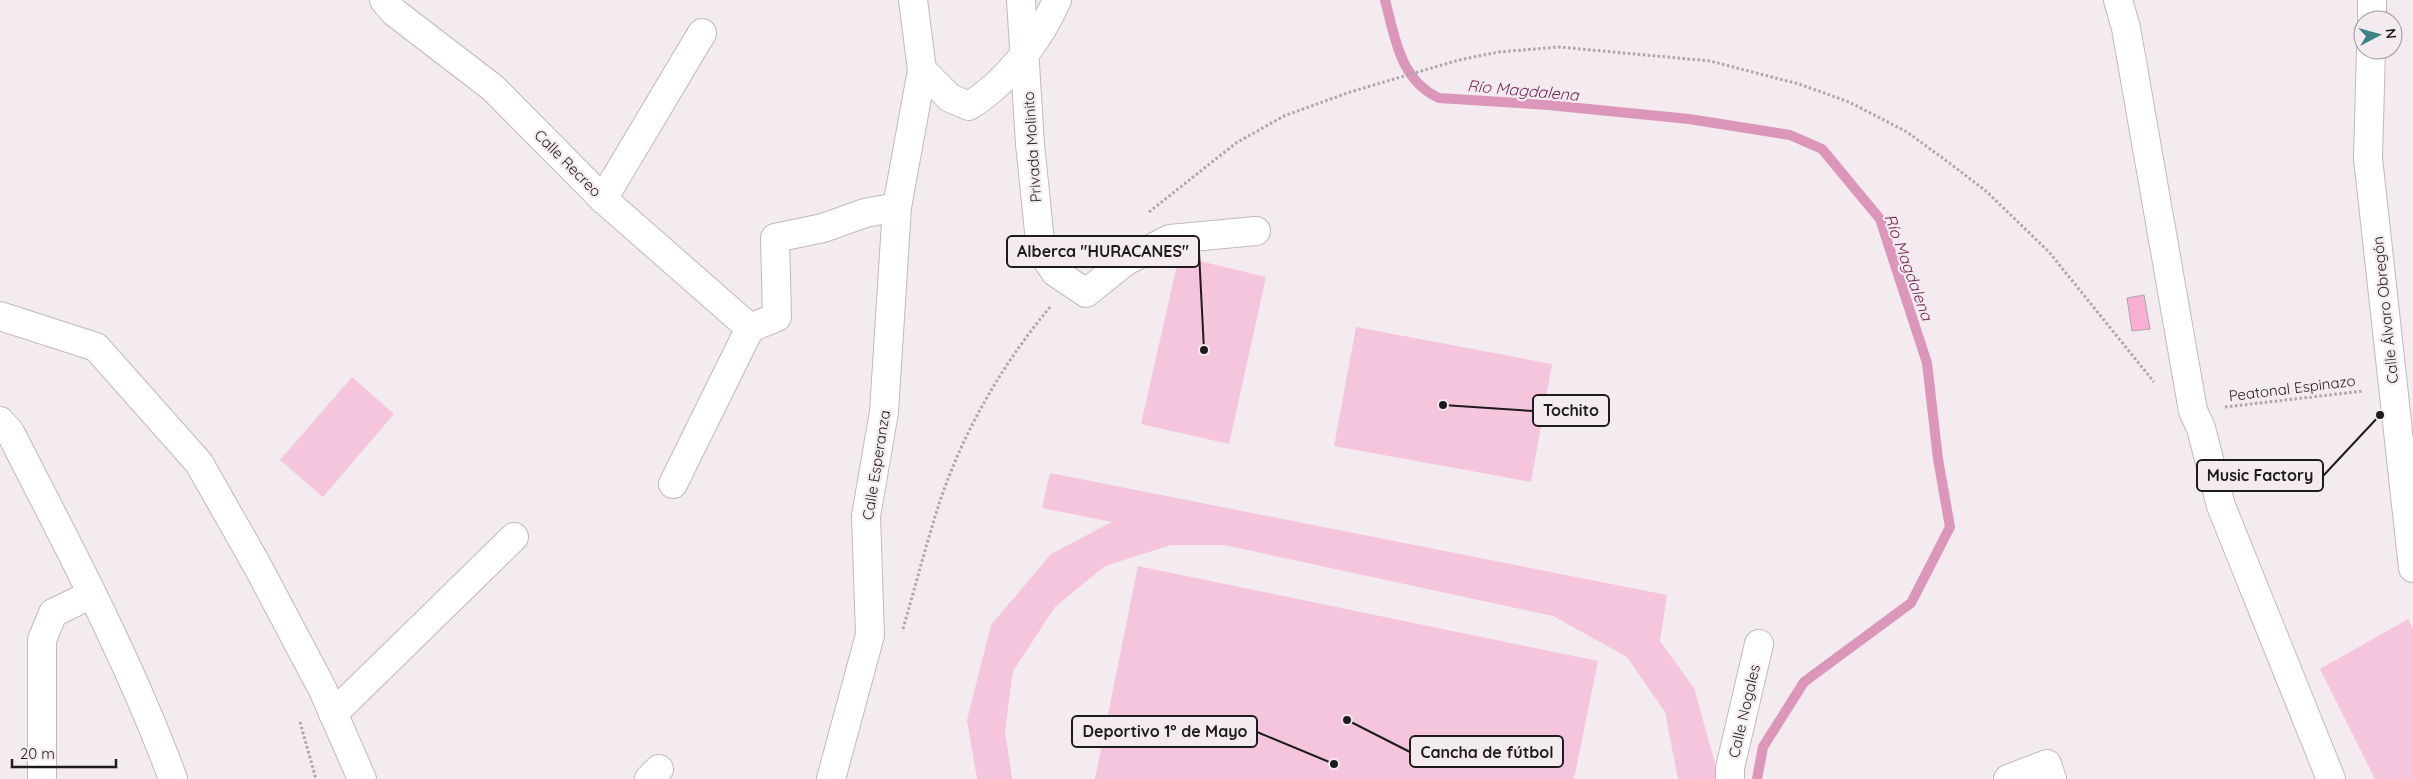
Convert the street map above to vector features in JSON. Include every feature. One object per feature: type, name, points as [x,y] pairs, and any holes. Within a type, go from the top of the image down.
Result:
[{"type":"street","name":"Calle Recreo","points":[[384,0],[394,12],[493,88],[603,199],[750,328]]},
{"type":"street","name":"Calle Esperanza","points":[[831,779],[870,635],[866,516],[884,412],[897,207],[922,70],[913,0]]},
{"type":"street","name":"Privada Molinito","points":[[1021,0],[1026,52],[1030,144],[1041,251],[1055,272],[1062,293]]},
{"type":"street","points":[[922,70],[950,98],[969,106],[986,95],[1026,52],[1046,26],[1057,0]]},
{"type":"street","points":[[2118,0],[2126,28],[2193,411],[2201,428],[2221,506],[2309,730],[2331,779]]},
{"type":"street","points":[[603,199],[702,34]]},
{"type":"street","name":"Calle Álvaro Obregón","points":[[2371,60],[2368,158],[2413,568]]},
{"type":"street","points":[[673,484],[750,328],[777,317],[774,238],[823,228],[865,213],[897,207]]},
{"type":"street","points":[[1062,293],[1086,293],[1126,261],[1170,239],[1256,231]]},
{"type":"street","points":[[0,316],[96,347],[199,463],[258,567],[323,690],[362,779]]},
{"type":"street","points":[[0,421],[10,432],[92,594],[149,713],[173,779]]},
{"type":"street","points":[[333,714],[514,537]]},
{"type":"street","points":[[42,779],[42,640],[53,613],[92,594]]},
{"type":"street","name":"Calle Nogales","points":[[1730,779],[1730,768],[1760,644]]},
{"type":"street","points":[[2008,779],[2047,764],[2052,779]]},
{"type":"path","points":[[1144,215],[1244,138],[1284,116],[1385,82],[1459,60],[1499,52],[1559,47],[1710,61],[1799,84],[1849,102],[1907,132],[1986,191],[2049,252],[2155,382]]},
{"type":"path","points":[[901,637],[940,504],[965,438],[1001,372],[1026,336],[1062,293]]},
{"type":"path","name":"Peatonal Espinazo","points":[[2193,411],[2393,387]]},
{"type":"shaded area","points":[[1179,256],[1266,277],[1229,444],[1141,424]]},
{"type":"shaded area","points":[[1356,327],[1552,364],[1531,482],[1334,446]]},
{"type":"shaded area","points":[[352,377],[394,414],[323,497],[280,460]]},
{"type":"shaded area","points":[[1050,473],[1667,595],[1660,641],[1694,688],[1716,767],[1715,779],[1678,779],[1665,712],[1627,657],[1553,616],[1224,545],[1171,545],[1105,566],[1055,607],[1013,671],[1005,731],[1012,779],[977,779],[967,720],[991,625],[1051,554],[1112,522],[1042,508]]},
{"type":"shaded area","points":[[1138,566],[1598,661],[1574,779],[1095,779]]},
{"type":"shaded area","points":[[2408,619],[2413,629],[2413,779],[2375,779],[2320,669]]},
{"type":"building","points":[[2144,295],[2150,329],[2132,331],[2127,298]]},
{"type":"waterway","name":"Río Magdalena","points":[[1385,0],[1396,43],[1407,69],[1426,90],[1439,98],[1548,105],[1689,119],[1790,135],[1822,149],[1880,219],[1927,363],[1938,459],[1950,527],[1911,603],[1804,682],[1763,747],[1757,779]]},
{"type":"place","name":"Alberca \"HURACANES\"","points":[[1204,350]]},
{"type":"place","name":"Tochito","points":[[1443,405]]},
{"type":"place","name":"Music Factory","points":[[2380,415]]},
{"type":"place","name":"Cancha de fútbol","points":[[1347,720]]},
{"type":"place","name":"Deportivo 1° de Mayo","points":[[1334,764]]}]
